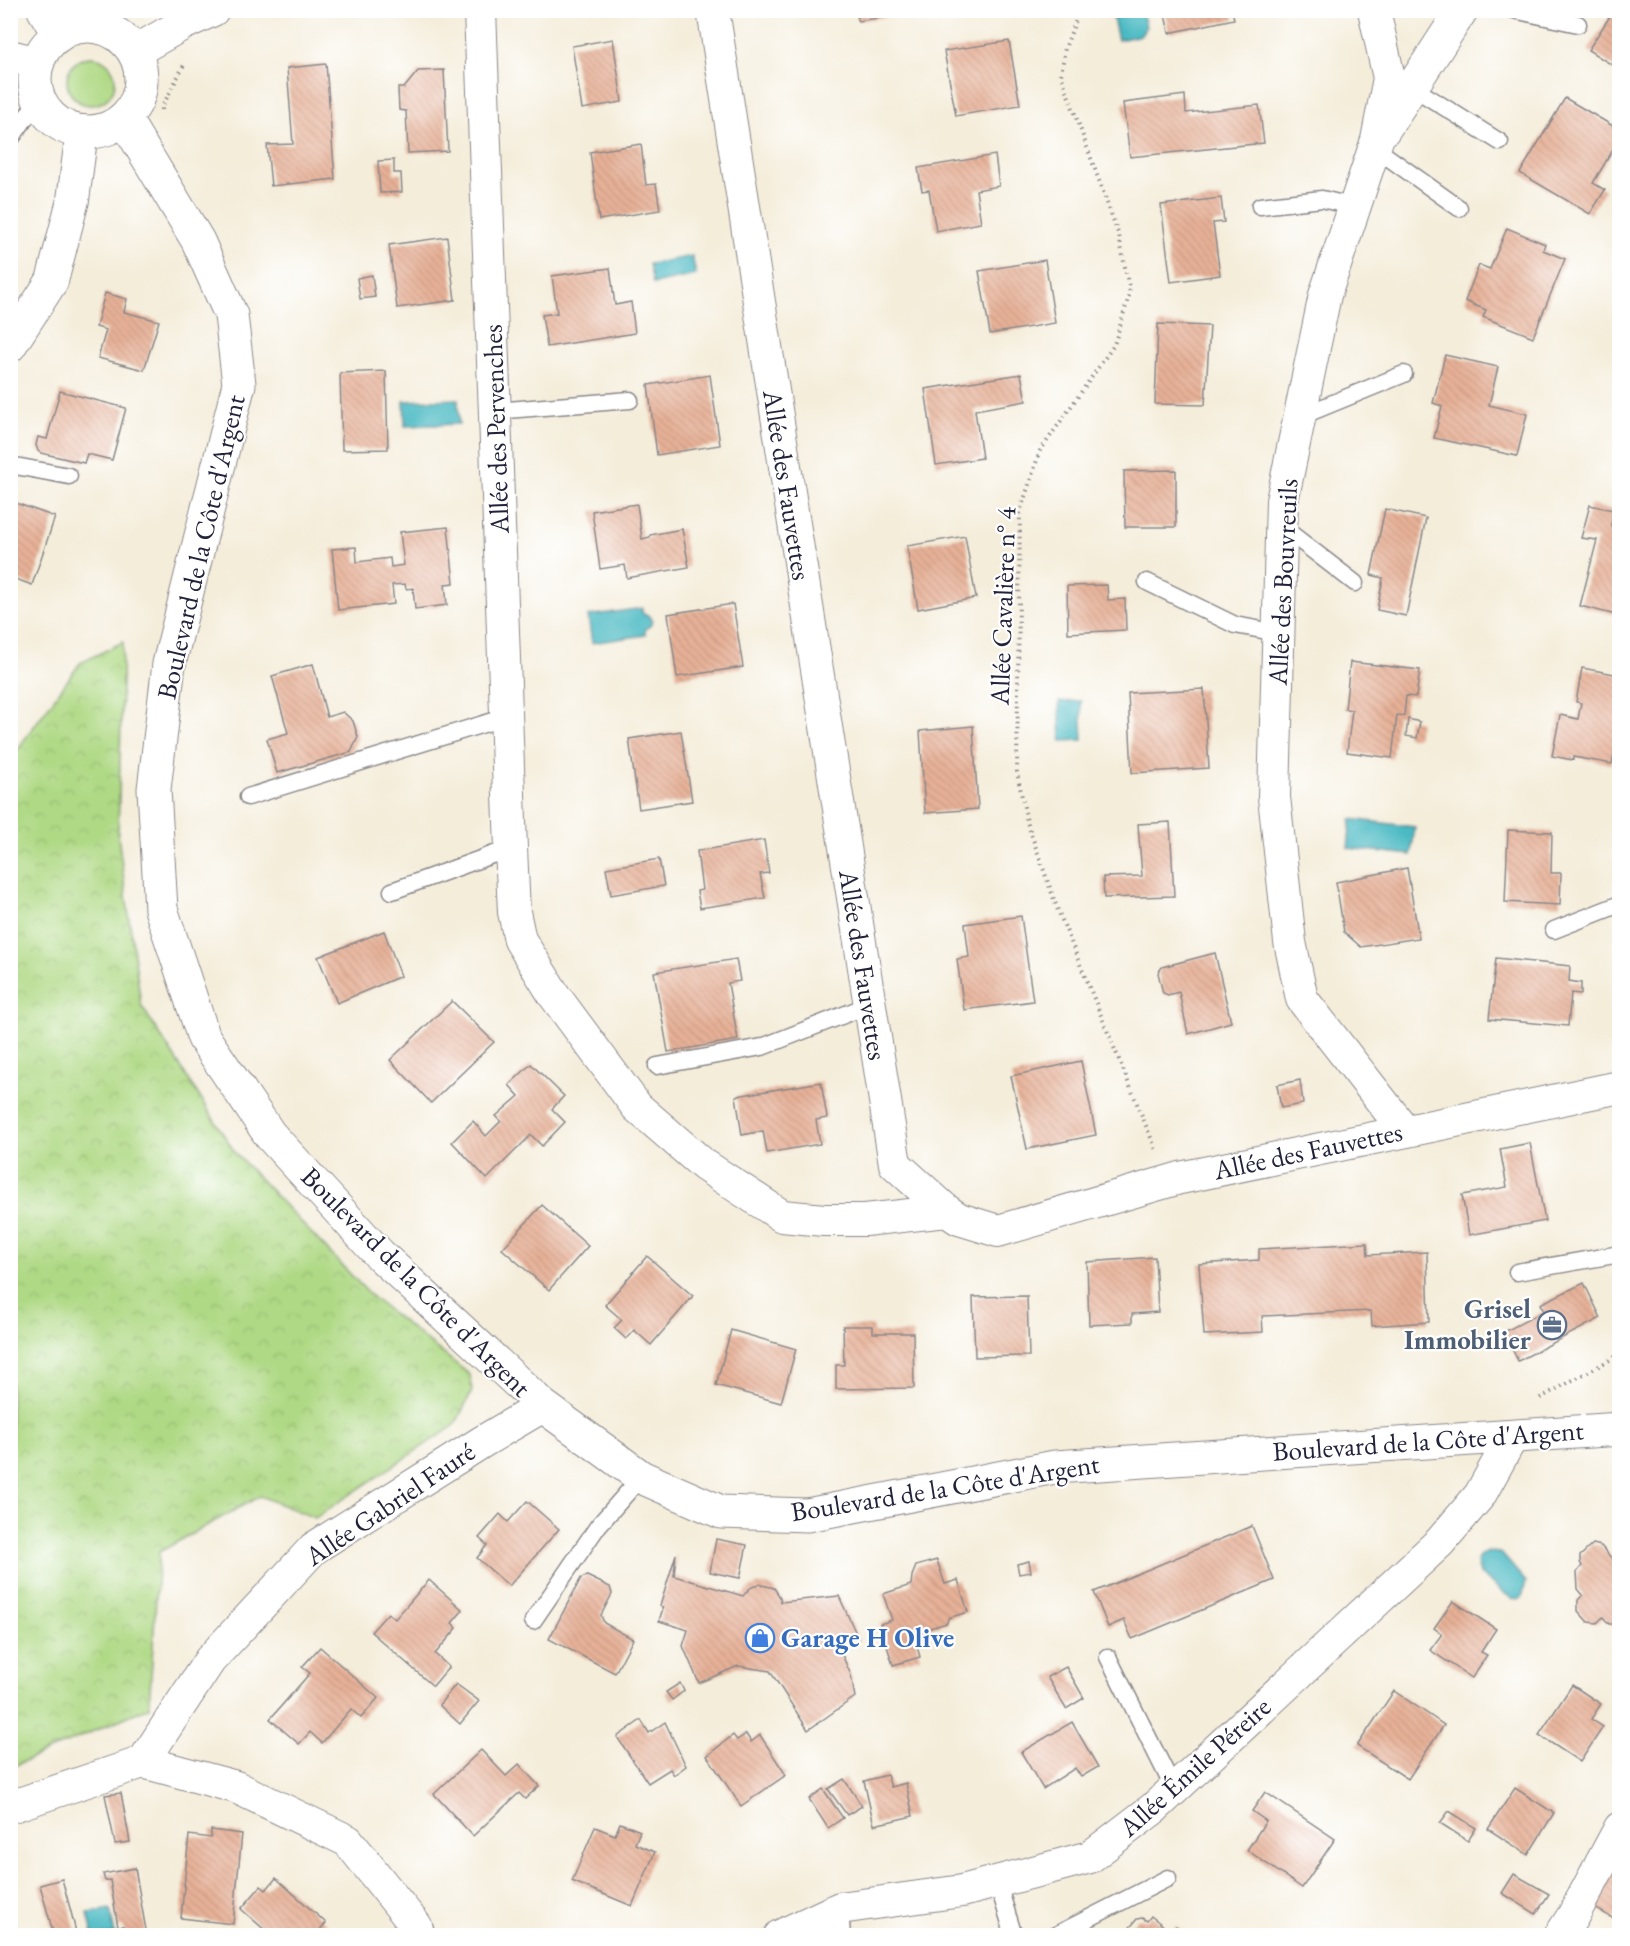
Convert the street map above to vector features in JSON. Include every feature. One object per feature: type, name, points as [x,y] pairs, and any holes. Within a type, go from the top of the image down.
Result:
[{"type":"main road","points":[[51,23],[74,28],[91,26],[108,30],[123,38],[134,52],[140,69],[141,87],[135,104],[124,118],[111,127],[97,131],[68,128],[46,112],[39,99],[35,75],[24,59],[46,47],[51,23]]},
{"type":"main road","name":"Boulevard de la Côte d'Argent","points":[[124,118],[198,242],[231,315],[239,384],[169,664],[154,789],[161,909],[204,1038],[270,1136],[379,1254],[543,1407],[641,1477],[721,1512],[807,1515],[1055,1467],[1620,1429]]},
{"type":"street","points":[[134,52],[213,10]]},
{"type":"street","name":"Allée des Pervenches","points":[[480,10],[511,848],[514,912],[520,940],[554,994],[637,1107],[704,1165],[782,1216],[824,1220],[865,1220],[947,1211]]},
{"type":"street","name":"Allée des Fauvettes","points":[[713,10],[894,1164],[959,1219],[998,1231],[1169,1181],[1620,1087]]},
{"type":"street","name":"Allée des Bouvreuils","points":[[1374,10],[1389,78],[1376,144],[1325,295],[1281,501],[1274,797],[1290,942],[1302,999],[1405,1131]]},
{"type":"street","points":[[1376,144],[1462,10]]},
{"type":"street","points":[[10,346],[52,280],[73,200],[82,131]]},
{"type":"street","name":"Allée Gabriel Fauré","points":[[143,1762],[210,1660],[314,1548],[482,1442],[543,1407]]},
{"type":"street","name":"Allée Émile Péreire","points":[[780,1935],[841,1922],[1090,1857],[1154,1808],[1440,1542],[1480,1495],[1512,1437]]},
{"type":"street","points":[[10,1807],[143,1762],[236,1787],[348,1841],[416,1926],[419,1935]]},
{"type":"street","points":[[1567,1931],[1620,1828]]},
{"type":"lane","points":[[1514,10],[1578,24]]},
{"type":"lane","points":[[1412,87],[1500,142]]},
{"type":"lane","points":[[10,140],[39,99]]},
{"type":"lane","points":[[1376,144],[1459,208]]},
{"type":"lane","points":[[1260,206],[1322,199],[1355,207]]},
{"type":"lane","points":[[1299,417],[1404,374]]},
{"type":"lane","points":[[495,411],[630,400]]},
{"type":"lane","points":[[10,465],[69,476]]},
{"type":"lane","points":[[1281,526],[1354,583]]},
{"type":"lane","points":[[1147,582],[1235,625],[1278,633]]},
{"type":"lane","points":[[248,797],[506,717]]},
{"type":"lane","points":[[392,891],[511,848]]},
{"type":"lane","points":[[1554,930],[1620,904]]},
{"type":"lane","points":[[657,1066],[762,1047],[869,1005]]},
{"type":"lane","points":[[1517,1272],[1620,1254]]},
{"type":"lane","points":[[533,1621],[598,1526],[641,1477]]},
{"type":"lane","points":[[1108,1657],[1174,1789]]},
{"type":"lane","points":[[1054,1935],[1168,1878]]},
{"type":"lane","points":[[998,1881],[1014,1935]]},
{"type":"path","name":"Allée Cavalière n° 4","points":[[1080,10],[1065,48],[1061,75],[1119,236],[1130,293],[1114,345],[1040,451],[1020,512],[1017,772],[1027,822],[1057,908],[1169,1181]]},
{"type":"path","points":[[1538,1399],[1617,1356],[1620,1352]]},
{"type":"green space","points":[[86,57],[96,57],[111,67],[115,81],[111,95],[105,101],[96,105],[86,105],[71,95],[67,86],[67,76],[77,61]]},
{"type":"green space","points":[[123,642],[118,836],[141,1005],[236,1154],[373,1298],[470,1375],[472,1391],[455,1425],[315,1518],[260,1496],[159,1552],[149,1707],[11,1767],[11,758],[80,663]]},
{"type":"water","points":[[1120,11],[1142,11],[1146,27],[1141,35],[1118,40],[1113,18]]},
{"type":"water","points":[[692,256],[696,275],[653,284],[649,264]]},
{"type":"water","points":[[458,399],[459,424],[405,426],[404,401]]},
{"type":"water","points":[[642,608],[642,613],[649,616],[652,621],[645,630],[645,635],[592,643],[588,616]]},
{"type":"water","points":[[1081,701],[1083,740],[1061,741],[1059,702]]},
{"type":"water","points":[[1351,819],[1415,827],[1411,855],[1348,848]]},
{"type":"water","points":[[1488,1552],[1501,1553],[1526,1582],[1522,1597],[1512,1599],[1480,1574],[1477,1561]]},
{"type":"water","points":[[110,1909],[115,1935],[93,1935],[88,1913]]},
{"type":"building","points":[[856,10],[919,10],[919,12],[858,21]]},
{"type":"building","points":[[1164,10],[1232,10],[1234,19],[1169,33]]},
{"type":"building","points":[[1614,10],[1620,10],[1620,70],[1588,50]]},
{"type":"building","points":[[613,39],[622,102],[582,109],[572,46]]},
{"type":"building","points":[[1009,41],[1020,105],[956,116],[944,51]]},
{"type":"building","points":[[326,64],[335,179],[271,186],[267,145],[293,144],[287,68]]},
{"type":"building","points":[[444,70],[448,151],[408,153],[406,111],[399,110],[398,88],[404,88],[418,71]]},
{"type":"building","points":[[1185,95],[1186,113],[1259,105],[1264,143],[1130,157],[1123,103]]},
{"type":"building","points":[[1565,98],[1620,130],[1620,138],[1593,183],[1605,190],[1590,214],[1520,173]]},
{"type":"building","points":[[641,144],[646,185],[656,184],[660,210],[599,220],[590,152]]},
{"type":"building","points":[[995,155],[999,186],[976,190],[981,223],[936,231],[929,190],[922,191],[918,168]]},
{"type":"building","points":[[394,160],[394,173],[401,173],[402,192],[380,193],[378,161]]},
{"type":"building","points":[[1221,198],[1224,222],[1213,223],[1220,275],[1171,282],[1161,205]]},
{"type":"building","points":[[10,226],[15,228],[11,240],[10,240]]},
{"type":"building","points":[[1507,228],[1545,244],[1543,250],[1565,259],[1533,337],[1483,317],[1486,310],[1465,301],[1479,265],[1490,269]]},
{"type":"building","points":[[447,237],[455,300],[397,308],[389,245]]},
{"type":"building","points":[[1045,260],[1055,323],[990,334],[979,271]]},
{"type":"building","points":[[610,268],[615,305],[631,302],[635,333],[547,347],[542,315],[557,313],[552,276]]},
{"type":"building","points":[[372,275],[375,297],[360,299],[357,278]]},
{"type":"building","points":[[105,293],[127,299],[124,312],[159,321],[144,370],[98,358],[106,330],[96,327]]},
{"type":"building","points":[[1158,324],[1210,326],[1205,405],[1155,404]]},
{"type":"building","points":[[1445,355],[1498,367],[1489,405],[1527,414],[1517,456],[1434,438],[1442,406],[1433,403]]},
{"type":"building","points":[[386,371],[388,449],[342,450],[340,373]]},
{"type":"building","points":[[1021,374],[1026,401],[975,410],[982,458],[936,465],[925,389]]},
{"type":"building","points":[[710,375],[720,445],[657,455],[648,385]]},
{"type":"building","points":[[60,391],[126,408],[112,460],[87,454],[84,463],[38,451],[36,445],[38,437],[47,439]]},
{"type":"building","points":[[1176,470],[1176,527],[1125,527],[1124,471]]},
{"type":"building","points":[[10,501],[55,517],[32,585],[10,577]]},
{"type":"building","points":[[637,504],[642,539],[650,535],[682,529],[689,567],[627,578],[625,565],[600,569],[592,511]]},
{"type":"building","points":[[1590,505],[1613,510],[1611,526],[1620,528],[1620,616],[1580,606],[1597,540],[1581,538]]},
{"type":"building","points":[[1385,509],[1426,518],[1406,616],[1377,610],[1383,578],[1371,575]]},
{"type":"building","points":[[448,527],[454,583],[445,584],[447,605],[415,609],[413,588],[406,589],[405,584],[392,585],[394,604],[338,610],[332,549],[356,547],[357,562],[390,558],[391,567],[404,565],[400,532]]},
{"type":"building","points":[[965,536],[976,598],[918,609],[907,546]]},
{"type":"building","points":[[1107,585],[1108,600],[1125,599],[1126,630],[1068,633],[1067,586]]},
{"type":"building","points":[[733,604],[743,667],[677,677],[668,614]]},
{"type":"building","points":[[1350,662],[1420,670],[1416,697],[1406,696],[1404,716],[1397,715],[1392,758],[1347,752],[1352,710],[1345,709]]},
{"type":"building","points":[[313,664],[327,717],[343,712],[353,721],[358,737],[351,752],[277,773],[267,739],[288,733],[272,676]]},
{"type":"building","points":[[1582,668],[1620,675],[1620,725],[1612,764],[1552,756],[1560,715],[1578,719],[1581,703],[1576,702]]},
{"type":"building","points":[[1204,689],[1209,768],[1132,773],[1128,693]]},
{"type":"building","points":[[1408,719],[1420,722],[1417,738],[1406,736]]},
{"type":"building","points":[[973,726],[978,809],[925,813],[920,731]]},
{"type":"building","points":[[681,731],[692,801],[639,809],[629,739]]},
{"type":"building","points":[[1170,822],[1174,896],[1104,898],[1103,877],[1142,876],[1138,824]]},
{"type":"building","points":[[1508,830],[1552,832],[1551,873],[1561,873],[1560,905],[1505,902]]},
{"type":"building","points":[[764,840],[769,873],[760,874],[765,898],[700,908],[697,891],[702,890],[697,851]]},
{"type":"building","points":[[659,859],[664,886],[611,895],[606,868]]},
{"type":"building","points":[[1407,868],[1419,938],[1361,947],[1344,932],[1336,882]]},
{"type":"building","points":[[1021,916],[1033,1001],[964,1010],[957,959],[969,957],[965,924]]},
{"type":"building","points":[[384,931],[401,976],[337,1003],[318,957]]},
{"type":"building","points":[[1215,953],[1231,1022],[1188,1034],[1179,992],[1168,995],[1163,993],[1158,973],[1162,967]]},
{"type":"building","points":[[1496,958],[1570,966],[1569,981],[1581,983],[1581,994],[1571,993],[1568,1026],[1489,1019]]},
{"type":"building","points":[[736,959],[740,981],[728,983],[738,1040],[668,1052],[654,972]]},
{"type":"building","points":[[452,1001],[494,1042],[431,1103],[390,1060]]},
{"type":"building","points":[[1081,1061],[1096,1135],[1027,1149],[1011,1076]]},
{"type":"building","points":[[531,1064],[564,1096],[552,1109],[565,1122],[542,1146],[531,1135],[487,1179],[452,1142],[473,1121],[486,1136],[501,1121],[496,1116],[519,1096],[509,1085]]},
{"type":"building","points":[[1300,1080],[1303,1104],[1281,1108],[1277,1085]]},
{"type":"building","points":[[821,1082],[827,1118],[816,1120],[820,1144],[767,1153],[763,1131],[742,1135],[736,1096]]},
{"type":"building","points":[[1530,1143],[1545,1221],[1469,1235],[1462,1195],[1507,1187],[1500,1149]]},
{"type":"building","points":[[542,1205],[588,1246],[549,1290],[502,1249]]},
{"type":"building","points":[[1367,1243],[1368,1255],[1427,1252],[1429,1322],[1372,1326],[1371,1311],[1262,1316],[1263,1332],[1204,1335],[1199,1264],[1259,1260],[1259,1249]]},
{"type":"building","points":[[647,1256],[693,1296],[651,1345],[634,1330],[626,1339],[614,1328],[622,1320],[605,1305]]},
{"type":"building","points":[[1155,1257],[1158,1312],[1132,1314],[1132,1323],[1089,1325],[1087,1262]]},
{"type":"building","name":"Grisel Immobilier","points":[[1584,1283],[1601,1318],[1518,1361],[1504,1332],[1544,1311],[1540,1304]]},
{"type":"building","points":[[1027,1296],[1029,1356],[975,1357],[973,1297]]},
{"type":"building","points":[[843,1326],[873,1326],[873,1333],[913,1333],[914,1388],[836,1389],[836,1365],[844,1365]]},
{"type":"building","points":[[731,1330],[796,1349],[781,1403],[716,1385]]},
{"type":"building","points":[[527,1501],[559,1529],[509,1586],[477,1558],[487,1545],[479,1538],[500,1514],[508,1522]]},
{"type":"building","points":[[1252,1526],[1274,1580],[1132,1639],[1124,1620],[1108,1627],[1094,1592]]},
{"type":"building","points":[[716,1539],[747,1545],[740,1578],[710,1572]]},
{"type":"building","points":[[1593,1544],[1601,1546],[1613,1560],[1620,1555],[1620,1624],[1609,1624],[1603,1617],[1597,1623],[1588,1622],[1578,1611],[1578,1600],[1583,1595],[1578,1589],[1577,1572],[1582,1566],[1580,1556]]},
{"type":"building","name":"Garage H Olive","points":[[676,1554],[674,1576],[743,1596],[750,1588],[759,1584],[774,1588],[781,1602],[839,1596],[859,1640],[839,1648],[851,1675],[855,1697],[808,1730],[770,1671],[738,1666],[699,1683],[683,1646],[688,1630],[659,1621],[663,1608],[660,1606]]},
{"type":"building","points":[[937,1560],[945,1584],[958,1580],[968,1612],[948,1618],[947,1623],[923,1630],[924,1632],[914,1636],[920,1657],[893,1665],[880,1624],[892,1620],[883,1594],[911,1585],[916,1566]]},
{"type":"building","points":[[1029,1561],[1031,1572],[1019,1574],[1017,1564]]},
{"type":"building","points":[[587,1576],[610,1587],[612,1594],[601,1615],[604,1623],[633,1639],[615,1673],[549,1639],[581,1578]]},
{"type":"building","points":[[429,1580],[463,1610],[452,1623],[457,1628],[435,1654],[449,1667],[433,1686],[371,1632],[388,1613],[395,1619]]},
{"type":"building","points":[[1453,1601],[1496,1629],[1481,1652],[1487,1655],[1472,1678],[1430,1650],[1442,1634],[1434,1628]]},
{"type":"building","points":[[320,1647],[378,1698],[361,1718],[351,1709],[322,1743],[310,1732],[299,1744],[270,1719],[310,1673],[302,1667]]},
{"type":"building","points":[[1066,1667],[1084,1698],[1066,1709],[1047,1677]]},
{"type":"building","points":[[680,1683],[684,1691],[672,1700],[666,1692]]},
{"type":"building","points":[[456,1684],[479,1701],[460,1724],[439,1705]]},
{"type":"building","points":[[1572,1685],[1601,1704],[1591,1719],[1603,1727],[1580,1762],[1539,1735]]},
{"type":"building","points":[[1394,1691],[1444,1725],[1408,1779],[1357,1746]]},
{"type":"building","points":[[641,1720],[649,1733],[665,1722],[686,1766],[674,1775],[670,1769],[648,1783],[617,1737]]},
{"type":"building","points":[[1072,1722],[1098,1767],[1081,1777],[1075,1768],[1043,1789],[1021,1752]]},
{"type":"building","points":[[746,1734],[751,1742],[760,1735],[786,1775],[741,1806],[707,1756],[733,1735],[737,1740]]},
{"type":"building","points":[[481,1750],[506,1776],[519,1764],[539,1786],[525,1799],[519,1793],[473,1836],[434,1794]]},
{"type":"building","points":[[887,1775],[891,1787],[906,1783],[913,1816],[874,1825],[864,1781]]},
{"type":"building","points":[[844,1779],[862,1806],[847,1815],[828,1789]]},
{"type":"building","points":[[1515,1788],[1554,1813],[1528,1855],[1488,1829]]},
{"type":"building","points":[[823,1789],[843,1818],[828,1828],[809,1799]]},
{"type":"building","points":[[1265,1792],[1335,1839],[1302,1888],[1247,1850],[1266,1821],[1252,1811]]},
{"type":"building","points":[[121,1793],[130,1842],[115,1844],[105,1795]]},
{"type":"building","points":[[1449,1811],[1476,1828],[1468,1841],[1440,1823]]},
{"type":"building","points":[[620,1823],[640,1831],[635,1844],[655,1852],[632,1906],[572,1881],[595,1827],[615,1835]]},
{"type":"building","points":[[211,1830],[242,1834],[233,1924],[181,1918],[189,1835],[211,1838]]},
{"type":"building","points":[[135,1868],[147,1936],[125,1936],[123,1926],[118,1927],[110,1880],[105,1881],[103,1874]]},
{"type":"building","points":[[1612,1871],[1620,1876],[1620,1909],[1614,1919],[1593,1907]]},
{"type":"building","points":[[1514,1874],[1549,1894],[1536,1914],[1502,1893]]},
{"type":"building","points":[[276,1878],[326,1923],[314,1936],[266,1936],[268,1933],[241,1909],[261,1886],[266,1890]]},
{"type":"building","points":[[62,1879],[77,1936],[54,1936],[40,1885]]},
{"type":"building","points":[[1151,1916],[1171,1932],[1176,1926],[1187,1936],[1123,1936],[1137,1919],[1142,1918],[1147,1921]]},
{"type":"place","name":"Grisel Immobilier","points":[[1552,1325]]},
{"type":"place","name":"Garage H Olive","points":[[760,1638]]}]
